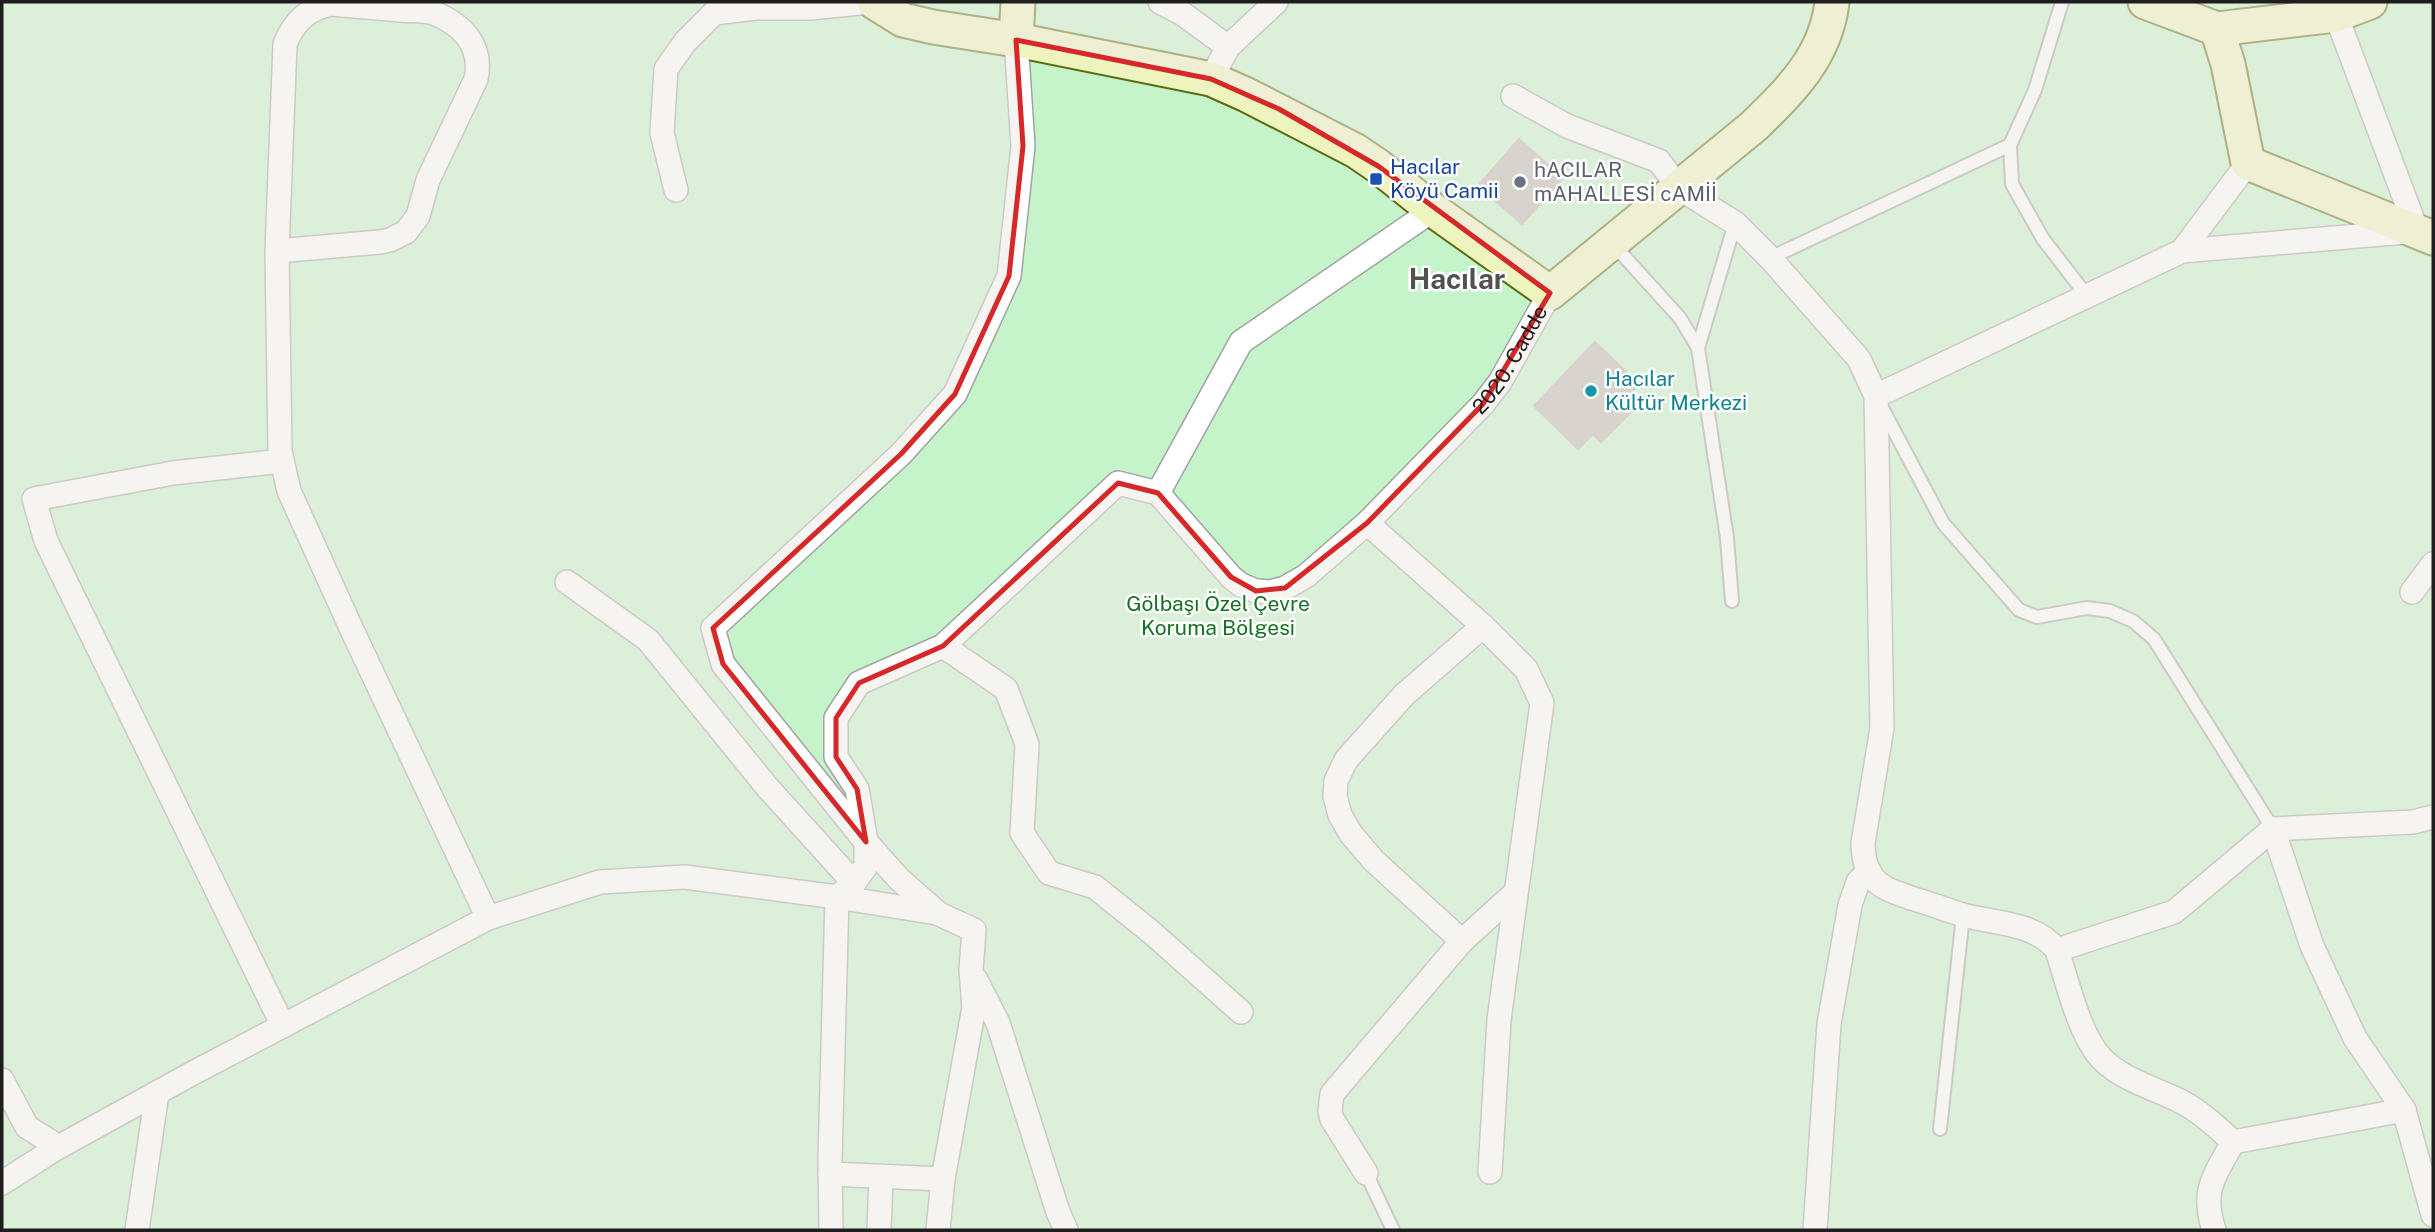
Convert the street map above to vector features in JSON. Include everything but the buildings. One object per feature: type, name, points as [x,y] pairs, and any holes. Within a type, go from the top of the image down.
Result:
[{"type":"street","points":[[676,190],[662,133],[666,69],[686,41],[714,13],[755,8],[810,8],[872,2],[903,20],[933,27],[1016,40],[1211,79],[1279,109],[1356,151],[1433,210],[1550,293]]},
{"type":"street","points":[[939,914],[899,878],[866,842],[723,664],[713,628],[901,454],[955,394],[1009,276],[1023,146],[1016,40],[1018,2]]},
{"type":"street","points":[[1160,2],[1183,14],[1228,47]]},
{"type":"street","points":[[1211,79],[1228,47],[1276,2]]},
{"type":"street","name":"2020. Cadde","points":[[1158,493],[1241,585],[1256,591],[1270,592],[1285,588],[1306,576],[1367,523],[1483,404],[1500,382],[1550,293],[1754,126],[1798,81],[1819,49],[1828,29],[1832,2]]},
{"type":"street","points":[[2146,2],[2217,29],[2336,15],[2370,2]]},
{"type":"street","points":[[277,251],[390,240],[411,228],[418,216],[428,180],[478,70],[476,51],[467,34],[433,7],[321,6],[304,15],[289,33],[285,44],[277,251],[280,451],[289,491],[488,918]]},
{"type":"street","points":[[2336,15],[2425,234]]},
{"type":"street","points":[[2182,251],[2248,163],[2228,64],[2217,29]]},
{"type":"street","points":[[1513,96],[1567,126],[1659,161],[1679,188],[1735,223],[1770,258],[1859,359],[1876,396],[1882,728],[1863,843],[1863,857],[1868,871],[1886,889],[1963,915],[2040,934],[2057,950],[2086,1036],[2101,1059],[2125,1077],[2183,1103],[2212,1122],[2233,1142]]},
{"type":"street","points":[[2248,163],[2425,234]]},
{"type":"street","points":[[831,1230],[830,1174],[845,890],[866,866],[866,842],[857,789],[836,757],[836,718],[859,682],[943,646],[1118,483],[1158,493],[1241,342],[1433,210]]},
{"type":"street","points":[[1876,396],[2182,251],[2425,234]]},
{"type":"street","points":[[282,461],[173,473],[34,499],[46,541],[283,1026]]},
{"type":"street","points":[[1367,523],[1483,626],[1526,669],[1542,703],[1499,1020],[1490,1172]]},
{"type":"street","points":[[2412,592],[2433,564]]},
{"type":"street","points":[[567,582],[648,640],[767,787],[845,890]]},
{"type":"street","points":[[1461,941],[1374,861],[1351,834],[1340,815],[1335,796],[1336,781],[1346,760],[1404,695],[1483,626]]},
{"type":"street","points":[[943,646],[1006,689],[1027,744],[1022,834],[1049,873],[1095,887],[1151,932],[1241,1012]]},
{"type":"street","points":[[2057,950],[2174,912],[2273,829],[2413,822],[2433,817]]},
{"type":"street","points":[[2273,829],[2312,946],[2344,1015],[2355,1038],[2404,1111],[2433,1215]]},
{"type":"street","points":[[1815,1230],[1829,1024],[1850,905],[1858,882],[1868,871]]},
{"type":"street","points":[[2,1183],[55,1149],[488,918],[600,882],[685,877],[845,890],[939,914],[974,930],[971,970],[974,1007],[943,1179],[938,1230]]},
{"type":"street","points":[[1366,1172],[1332,1119],[1332,1094],[1461,941],[1515,893]]},
{"type":"street","points":[[971,970],[998,1023],[1066,1230]]},
{"type":"street","points":[[2,1080],[27,1128],[51,1142],[55,1149]]},
{"type":"street","points":[[137,1230],[158,1093]]},
{"type":"street","points":[[2233,1142],[2404,1111]]},
{"type":"street","points":[[2214,1230],[2210,1217],[2209,1187],[2233,1142]]},
{"type":"street","points":[[830,1174],[943,1179]]},
{"type":"street","points":[[879,1230],[881,1177]]},
{"type":"lane","points":[[2062,2],[2035,90],[2010,145],[2012,184],[2043,239],[2087,296]]},
{"type":"lane","points":[[1770,258],[2010,145]]},
{"type":"lane","points":[[1698,348],[1735,223]]},
{"type":"lane","points":[[1612,243],[1680,318],[1698,348],[1727,538],[1732,601]]},
{"type":"lane","points":[[1876,396],[1943,523],[2019,610],[2037,617],[2087,608],[2110,611],[2133,621],[2154,639],[2273,829]]},
{"type":"lane","points":[[1940,1129],[1963,915]]},
{"type":"lane","points":[[1366,1172],[1393,1230]]},
{"type":"highlighted area","points":[[1016,40],[1211,79],[1279,109],[1378,166],[1550,293],[1483,404],[1367,523],[1285,588],[1256,591],[1231,577],[1158,493],[1118,483],[943,646],[859,683],[836,718],[836,757],[857,789],[866,842],[723,664],[713,628],[901,454],[955,394],[1009,276],[1023,146]]},
{"type":"green space","name":"Gölbaşı Özel Çevre Koruma Bölgesi","points":[[2,2],[2433,2],[2433,1230],[2,1230]]},
{"type":"place","name":"Hacılar Köyü Camii","points":[[1376,179]]},
{"type":"place","name":"hACILAR mAHALLESİ cAMİİ","points":[[1520,182]]},
{"type":"place","name":"Hacılar Kültür Merkezi","points":[[1591,391]]},
{"type":"district","name":"Hacılar","points":[[1457,279]]}]
